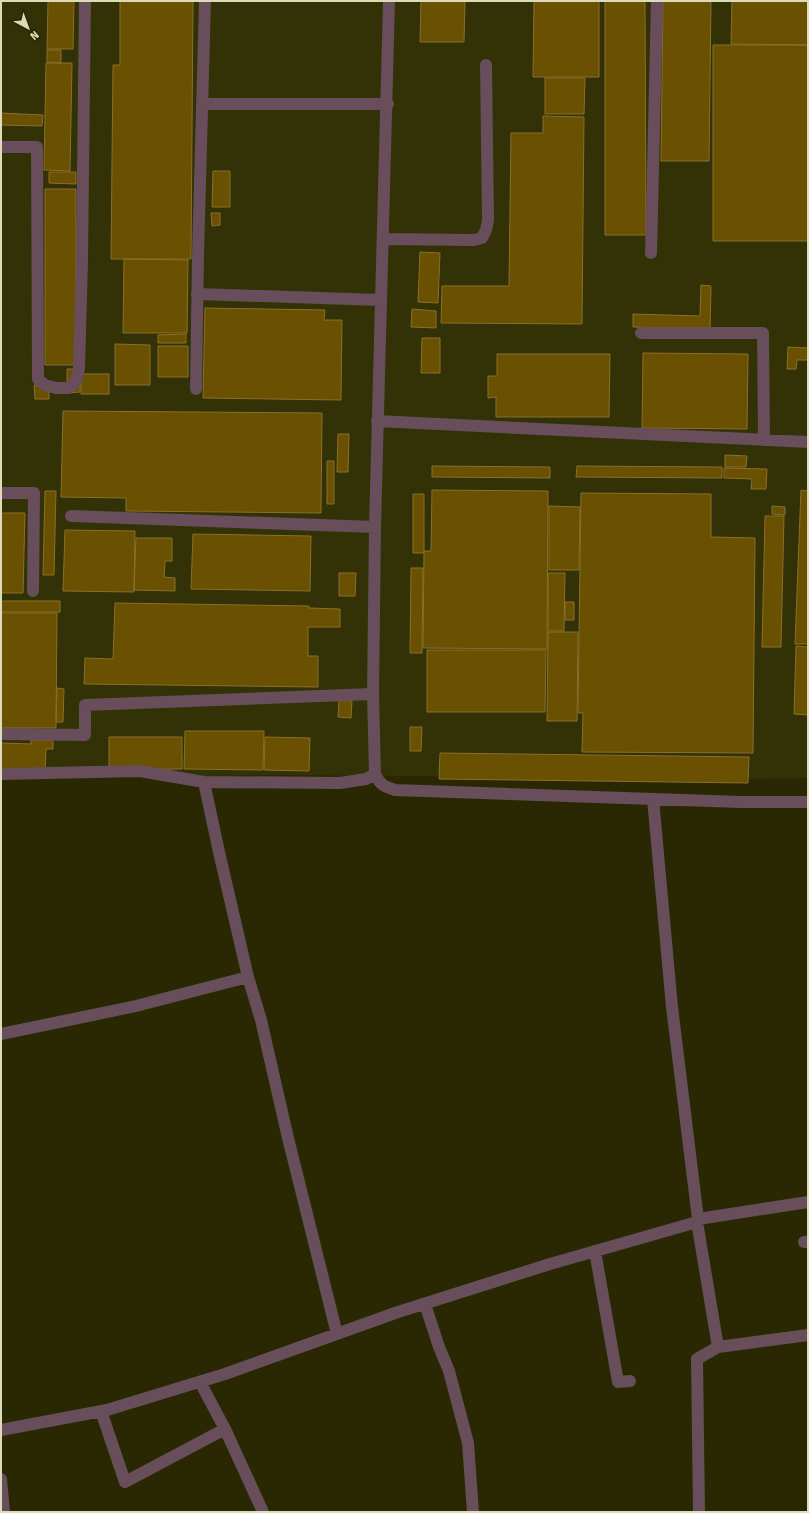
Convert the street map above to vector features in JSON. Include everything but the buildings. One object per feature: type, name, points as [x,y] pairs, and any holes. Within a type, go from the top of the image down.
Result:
[{"type":"street","points":[[1,147],[36,147],[38,379],[45,385],[56,388],[69,388],[76,382],[80,368],[84,1]]},
{"type":"street","points":[[196,389],[197,294],[205,1]]},
{"type":"street","points":[[390,1],[388,104],[380,300],[375,527],[373,694],[375,774],[378,781],[382,785],[395,790],[740,802],[808,802]]},
{"type":"street","points":[[651,253],[657,1]]},
{"type":"street","points":[[383,239],[474,240],[482,238],[486,230],[488,220],[486,65]]},
{"type":"street","points":[[202,104],[388,104]]},
{"type":"street","points":[[197,294],[380,300]]},
{"type":"street","points":[[641,333],[763,333],[764,440]]},
{"type":"street","points":[[377,421],[808,442]]},
{"type":"street","points":[[1,493],[34,493],[33,591]]},
{"type":"street","points":[[71,516],[375,527]]},
{"type":"street","points":[[1,734],[85,735],[85,705],[373,694]]},
{"type":"street","points":[[1,774],[140,771],[204,782],[340,783],[366,779],[375,774]]},
{"type":"street","points":[[204,782],[248,977],[260,1020],[337,1334]]},
{"type":"street","points":[[653,799],[672,1007],[697,1220],[718,1347]]},
{"type":"street","points":[[1,1034],[136,1006],[248,977]]},
{"type":"street","points":[[1,1430],[101,1411],[200,1382],[425,1304],[697,1220],[808,1202]]},
{"type":"street","points":[[595,1251],[618,1382],[630,1381]]},
{"type":"street","points":[[425,1304],[438,1347],[449,1371],[468,1443],[474,1512]]},
{"type":"street","points":[[699,1512],[697,1359],[718,1347],[808,1336]]},
{"type":"street","points":[[200,1382],[224,1428],[263,1512]]},
{"type":"street","points":[[101,1411],[125,1482],[224,1428]]},
{"type":"street","points":[[1,1479],[4,1512]]},
{"type":"shaded area","points":[[1,1],[808,1],[808,778],[748,779],[276,775],[1,779]]}]
